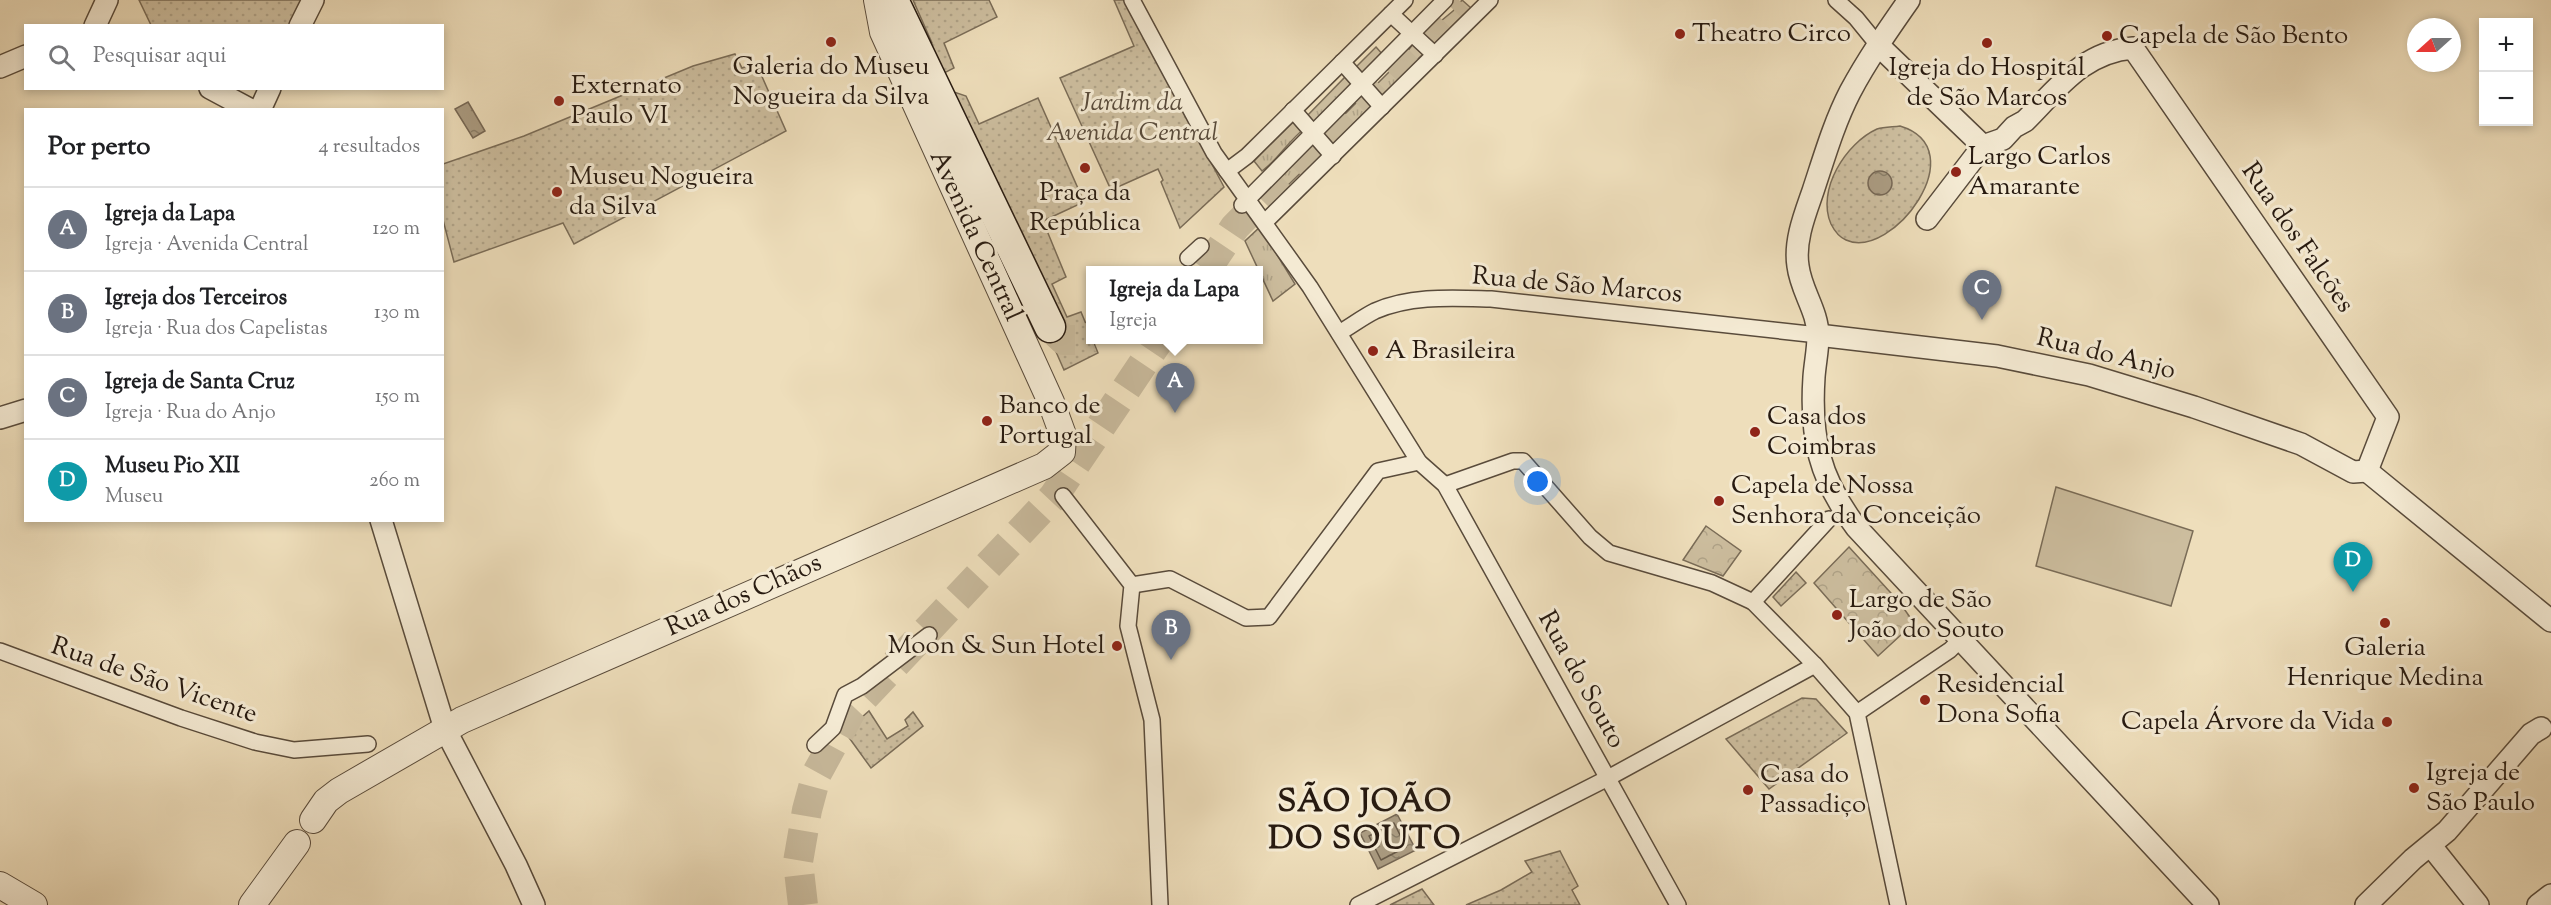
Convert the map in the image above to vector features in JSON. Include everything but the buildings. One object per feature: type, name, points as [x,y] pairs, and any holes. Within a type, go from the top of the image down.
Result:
[{"type":"main road","points":[[893,0],[1050,327]]},
{"type":"street","points":[[96,24],[107,0]]},
{"type":"street","points":[[301,24],[313,0]]},
{"type":"street","name":"Avenida Central","points":[[877,0],[883,32],[1051,402],[1063,435],[1062,452],[1044,466]]},
{"type":"street","points":[[1132,0],[1214,153],[1245,202],[1265,222],[1310,287],[1419,462],[1442,482],[1512,461],[1522,461],[1590,537],[1609,553],[1712,584],[1757,606],[1853,707],[1898,905]]},
{"type":"street","points":[[1227,171],[1247,156],[1406,0]]},
{"type":"street","points":[[1245,202],[1445,0]]},
{"type":"street","points":[[1836,0],[1856,18],[1878,45],[1983,146],[1927,219]]},
{"type":"street","points":[[1909,0],[1878,45],[1849,94],[1831,138],[1798,242],[1797,266],[1815,314],[1818,335],[1814,417],[1823,474],[1840,507],[1856,527],[2208,905]]},
{"type":"street","points":[[1265,222],[1435,55],[1485,2]]},
{"type":"street","points":[[1391,14],[1413,32],[1435,55]]},
{"type":"street","name":"Rua dos Falcões","points":[[1983,146],[2003,139],[2014,127],[2025,121],[2082,65],[2100,54],[2133,48],[2388,417],[2367,471]]},
{"type":"street","points":[[0,67],[24,57]]},
{"type":"street","points":[[1342,62],[1382,107]]},
{"type":"street","points":[[214,90],[246,108]]},
{"type":"street","points":[[261,108],[269,90]]},
{"type":"street","points":[[1293,110],[1334,156]]},
{"type":"street","points":[[1188,258],[1201,246]]},
{"type":"street","name":"Rua de São Marcos","points":[[1339,333],[1376,311],[1410,301],[1447,298],[1491,299],[1818,335]]},
{"type":"street","name":"Rua do Anjo","points":[[1818,335],[1997,356],[2089,375],[2194,406],[2301,444],[2353,472],[2367,471]]},
{"type":"street","points":[[0,418],[24,411]]},
{"type":"street","points":[[1132,585],[1170,579],[1246,618],[1271,623],[1378,471],[1419,462]]},
{"type":"street","name":"Rua dos Chãos","points":[[313,820],[326,801],[339,791],[445,729],[1044,466]]},
{"type":"street","points":[[2367,471],[2551,621]]},
{"type":"street","name":"Rua do Souto","points":[[1442,482],[1678,905]]},
{"type":"street","points":[[1063,496],[1132,585],[1128,626],[1152,720],[1160,905]]},
{"type":"street","points":[[1757,606],[1829,519]]},
{"type":"street","points":[[382,522],[445,729],[456,755],[516,865],[534,905]]},
{"type":"street","points":[[815,745],[833,728],[845,694],[862,686],[929,635]]},
{"type":"street","points":[[1853,707],[1950,650],[1961,639]]},
{"type":"street","name":"Rua de São Vicente","points":[[0,651],[181,718],[255,742],[294,750],[368,744]]},
{"type":"street","points":[[1358,905],[1608,778],[1815,665]]},
{"type":"street","points":[[2366,905],[2459,818],[2531,734],[2547,722]]},
{"type":"street","points":[[252,905],[297,843]]},
{"type":"street","points":[[2431,846],[2478,905]]},
{"type":"street","points":[[0,885],[34,905]]},
{"type":"street","points":[[2538,905],[2551,895]]},
{"type":"green space","points":[[139,0],[306,0],[295,24],[151,24]]},
{"type":"green space","name":"Jardim da Avenida Central","points":[[913,0],[989,0],[997,17],[944,43],[954,68],[940,75],[945,89],[966,96],[979,124],[1038,98],[1084,202],[1043,221],[1066,277],[1052,284],[1067,317],[1081,312],[1086,324],[1086,344],[1094,344],[1098,353],[1064,370],[923,48],[932,43]]},
{"type":"green space","name":"Jardim da Avenida Central","points":[[1114,0],[1125,0],[1224,187],[1180,228],[1158,169],[1111,190],[1060,78],[1134,46]]},
{"type":"green space","points":[[1462,0],[1471,8],[1434,44],[1424,35],[1453,11]]},
{"type":"green space","points":[[1414,43],[1424,53],[1404,73],[1397,64]]},
{"type":"green space","points":[[1376,47],[1384,56],[1362,76],[1355,68]]},
{"type":"green space","name":"Museu Nogueira da Silva","points":[[735,54],[742,68],[756,63],[786,131],[574,244],[563,223],[454,262],[444,224],[444,164],[524,136],[693,66]]},
{"type":"green space","points":[[1394,67],[1403,75],[1382,97],[1374,87]]},
{"type":"green space","points":[[1348,74],[1355,83],[1313,125],[1306,117]]},
{"type":"green space","points":[[1364,95],[1373,105],[1331,147],[1321,138]]},
{"type":"green space","points":[[1294,118],[1304,129],[1262,171],[1254,161]]},
{"type":"green space","points":[[1900,126],[1921,138],[1930,156],[1928,178],[1919,200],[1903,219],[1885,234],[1865,242],[1846,240],[1834,229],[1827,211],[1831,183],[1837,169],[1845,156],[1866,136],[1877,129]]},
{"type":"green space","points":[[1315,141],[1324,150],[1279,194],[1270,183]]},
{"type":"green space","points":[[1260,227],[1295,284],[1273,301],[1263,280],[1263,266],[1257,266],[1245,241]]},
{"type":"green space","points":[[2056,487],[2193,531],[2171,606],[2036,566]]},
{"type":"green space","points":[[1706,526],[1741,551],[1723,576],[1683,560]]},
{"type":"green space","points":[[1849,547],[1900,603],[1914,623],[1878,656],[1814,583]]},
{"type":"green space","points":[[1796,572],[1806,583],[1781,606],[1773,597]]},
{"type":"green space","points":[[1802,698],[1816,699],[1847,733],[1769,789],[1726,739]]},
{"type":"green space","points":[[869,711],[887,739],[908,726],[905,720],[913,712],[923,726],[871,768],[845,732]]},
{"type":"green space","points":[[1560,851],[1578,886],[1572,890],[1580,905],[1466,905],[1501,890],[1532,872],[1525,861]]},
{"type":"green space","points":[[1422,889],[1434,905],[1390,905]]},
{"type":"water","points":[[468,102],[485,131],[473,138],[455,109]]},
{"type":"water","points":[[1880,171],[1885,172],[1891,178],[1891,188],[1885,194],[1880,195],[1875,194],[1869,188],[1868,183],[1869,178],[1875,172]]},
{"type":"water","points":[[1397,814],[1416,850],[1378,869],[1360,833]]},
{"type":"tunnel","points":[[1209,266],[1235,227],[1459,0]]},
{"type":"tunnel","points":[[1050,327],[1064,340],[1086,339]]},
{"type":"tunnel","points":[[803,905],[798,862],[807,810],[817,773],[851,711],[1054,496],[1156,344]]},
{"type":"place","name":"Theatro Circo","points":[[1680,34]]},
{"type":"place","name":"Capela de São Bento","points":[[2107,36]]},
{"type":"place","name":"Galeria do Museu Nogueira da Silva","points":[[831,42]]},
{"type":"place","name":"Igreja do Hospital de São Marcos","points":[[1987,43]]},
{"type":"place","name":"Externato Paulo VI","points":[[559,101]]},
{"type":"place","name":"Praça da República","points":[[1085,168]]},
{"type":"place","name":"Largo Carlos Amarante","points":[[1956,172]]},
{"type":"place","name":"Museu Nogueira da Silva","points":[[557,192]]},
{"type":"place","name":"Igreja de Santa Cruz","points":[[1982,320]]},
{"type":"place","name":"A Brasileira","points":[[1373,351]]},
{"type":"place","name":"Igreja da Lapa","points":[[1175,413]]},
{"type":"place","name":"Banco de Portugal","points":[[987,421]]},
{"type":"place","name":"Casa dos Coimbras","points":[[1755,432]]},
{"type":"place","name":"Capela de Nossa Senhora da Conceição","points":[[1719,501]]},
{"type":"place","name":"Museu Pio XII","points":[[2353,592]]},
{"type":"place","name":"Largo de São João do Souto","points":[[1837,615]]},
{"type":"place","name":"Galeria Henrique Medina","points":[[2385,623]]},
{"type":"place","name":"Moon & Sun Hotel","points":[[1117,646]]},
{"type":"place","name":"Igreja dos Terceiros","points":[[1171,660]]},
{"type":"place","name":"Residencial Dona Sofia","points":[[1925,700]]},
{"type":"place","name":"Capela Árvore da Vida","points":[[2387,722]]},
{"type":"place","name":"Igreja de São Paulo","points":[[2414,788]]},
{"type":"place","name":"Casa do Passadiço","points":[[1748,790]]},
{"type":"district","name":"SÃO JOÃO DO SOUTO","points":[[1365,822]]}]
